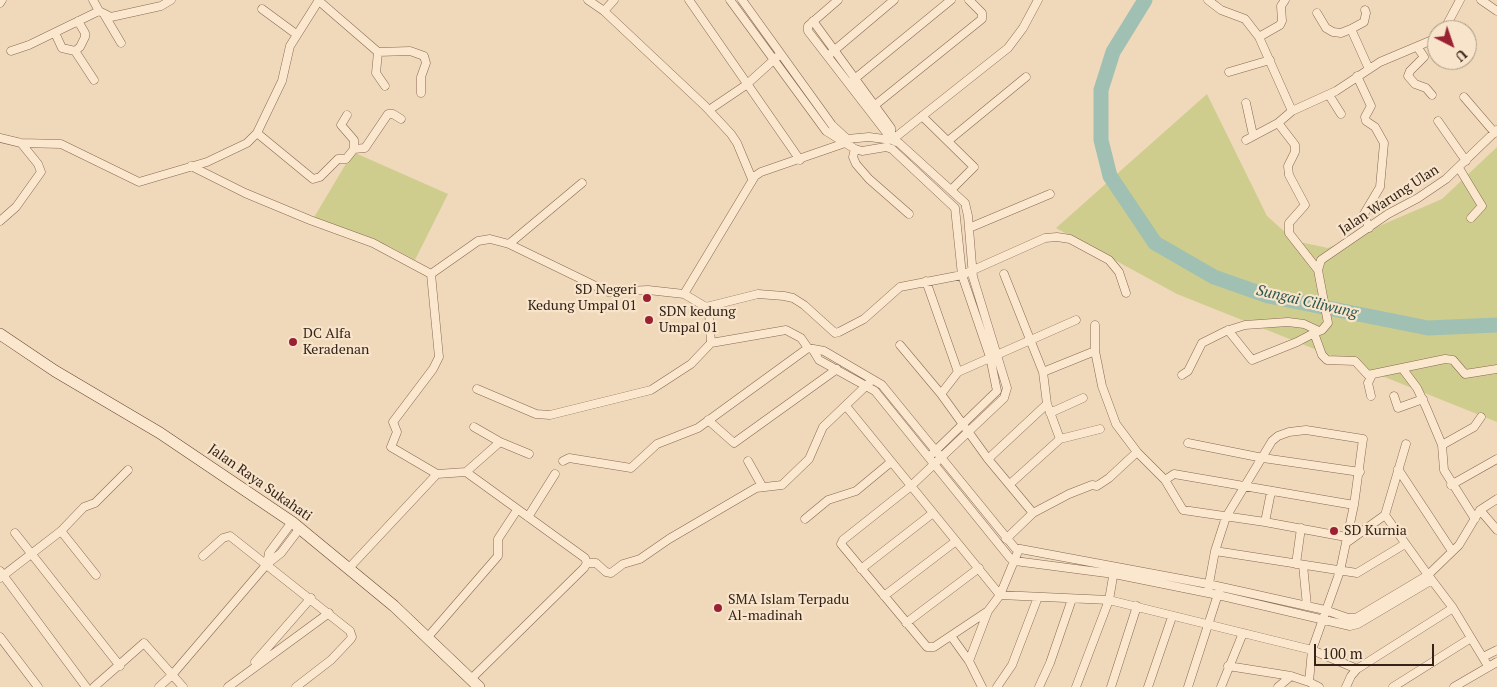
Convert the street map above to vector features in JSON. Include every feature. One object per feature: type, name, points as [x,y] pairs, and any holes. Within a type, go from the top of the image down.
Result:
[{"type":"main road","name":"Jalan Raya Sukahati","points":[[0,334],[55,372],[160,433],[296,525],[394,606],[475,683]]},
{"type":"street","points":[[93,0],[120,43]]},
{"type":"street","points":[[11,51],[30,45],[78,21],[102,13],[111,17],[161,6],[171,0]]},
{"type":"street","points":[[0,138],[21,143],[61,144],[140,182],[208,162],[247,143],[257,133],[276,97],[290,46],[319,0],[378,52],[410,51],[424,56],[426,63],[421,78],[422,93]]},
{"type":"street","points":[[588,0],[604,11],[709,110],[737,143],[752,179]]},
{"type":"street","points":[[604,11],[614,0]]},
{"type":"street","points":[[689,0],[746,85],[800,160]]},
{"type":"street","points":[[730,0],[826,132],[846,141]]},
{"type":"street","points":[[742,0],[832,125],[846,141],[855,149],[862,151],[886,146],[892,149],[952,203],[957,214],[962,275],[990,357],[997,391],[963,425],[938,454]]},
{"type":"street","points":[[838,0],[808,26],[808,31],[849,84],[891,128],[892,149]]},
{"type":"street","points":[[827,56],[894,0]]},
{"type":"street","points":[[849,84],[951,0]]},
{"type":"street","points":[[872,108],[982,20],[982,13],[969,0]]},
{"type":"street","points":[[684,294],[752,179],[761,172],[800,160],[846,141],[891,136],[922,116],[1008,48],[1023,28],[1038,0]]},
{"type":"street","points":[[1208,0],[1222,10],[1245,19],[1259,37],[1292,111]]},
{"type":"street","points":[[1259,37],[1280,25],[1282,21],[1281,6],[1286,0]]},
{"type":"street","points":[[1449,20],[1460,0]]},
{"type":"street","points":[[1481,0],[1497,11]]},
{"type":"street","points":[[262,9],[296,34]]},
{"type":"street","points":[[1317,13],[1326,28],[1333,32],[1341,33],[1364,22],[1365,10]]},
{"type":"street","points":[[75,51],[80,47],[85,33],[78,21]]},
{"type":"street","points":[[813,21],[855,78],[872,108]]},
{"type":"street","points":[[1351,29],[1369,69]]},
{"type":"street","points":[[55,33],[62,48],[75,51],[94,80]]},
{"type":"street","points":[[1246,103],[1250,138],[1278,123],[1292,111],[1329,95],[1390,57],[1427,43]]},
{"type":"street","points":[[1418,48],[1424,57],[1410,71],[1408,76],[1415,84],[1426,88],[1432,95]]},
{"type":"street","points":[[378,52],[376,73],[385,86]]},
{"type":"street","points":[[709,110],[746,85],[780,54]]},
{"type":"street","points":[[1229,72],[1270,60]]},
{"type":"street","points":[[1358,76],[1371,106],[1365,117],[1366,121],[1379,132],[1384,143],[1380,187],[1364,214],[1369,228]]},
{"type":"street","points":[[948,141],[1026,77]]},
{"type":"street","points":[[1329,95],[1341,114]]},
{"type":"street","points":[[1464,96],[1496,132]]},
{"type":"street","points":[[354,149],[365,148],[388,114],[393,114],[401,119]]},
{"type":"street","points":[[257,133],[313,179],[320,177],[338,159],[346,159],[354,149],[354,140],[341,125],[347,115]]},
{"type":"street","points":[[922,116],[974,167],[941,194]]},
{"type":"street","points":[[1438,121],[1466,161]]},
{"type":"street","points":[[1228,330],[1252,360],[1297,342],[1327,327],[1328,316],[1318,270],[1289,233],[1289,223],[1305,205],[1289,175],[1288,166],[1295,152],[1295,145],[1278,123]]},
{"type":"street","name":"Jalan Warung Ulan","points":[[1318,270],[1321,260],[1433,188],[1459,168],[1496,132]]},
{"type":"street","points":[[891,136],[962,200],[968,212],[972,271],[1007,388],[1006,395],[968,432],[931,460],[910,486],[842,542],[842,546],[924,644],[930,648],[988,611]]},
{"type":"street","points":[[0,221],[16,207],[41,172],[38,164],[21,143]]},
{"type":"street","points":[[855,149],[853,157],[856,164],[869,179],[909,214]]},
{"type":"street","points":[[191,166],[301,217],[373,243],[431,274]]},
{"type":"street","points":[[1459,168],[1482,206],[1471,218]]},
{"type":"street","points":[[509,244],[582,183]]},
{"type":"street","points":[[969,228],[1050,194]]},
{"type":"street","points":[[957,214],[968,212]]},
{"type":"street","points":[[706,307],[758,294],[784,296],[793,298],[804,305],[836,333],[864,319],[900,287],[962,275],[1045,238],[1057,237],[1070,239],[1109,260],[1119,272],[1126,293]]},
{"type":"street","points":[[431,274],[478,241],[490,239],[509,244],[608,292],[648,290],[684,294],[706,307],[709,313],[711,343]]},
{"type":"street","points":[[431,274],[439,357],[434,369],[393,422],[397,432],[390,445],[393,449],[437,474],[466,472],[500,442]]},
{"type":"street","points":[[1004,274],[1032,340],[1043,372],[1047,404],[1060,438]]},
{"type":"street","points":[[926,281],[958,372]]},
{"type":"street","points":[[941,394],[958,372],[1076,320]]},
{"type":"street","points":[[1182,375],[1188,371],[1202,343],[1228,330],[1245,326],[1288,322],[1304,324],[1317,332],[1322,355],[1327,360],[1355,361],[1368,375],[1449,359],[1465,374],[1497,370]]},
{"type":"street","points":[[1095,326],[1095,351],[1102,386],[1116,424],[1137,452],[1165,480],[1183,510],[1301,528],[1346,540],[1385,515],[1406,444]]},
{"type":"street","points":[[477,389],[536,414],[550,415],[651,390],[691,364],[711,343],[786,330],[801,338],[819,360],[867,386],[882,399],[1010,558],[1015,561],[1114,574],[1324,614]]},
{"type":"street","points":[[900,345],[941,394],[988,459],[1033,513]]},
{"type":"street","points":[[563,461],[569,458],[631,468],[663,441],[694,430],[811,349],[824,351],[882,384],[1006,539],[1019,549],[1115,565],[1220,586],[1307,606],[1354,625],[1430,577],[1462,542],[1480,510],[1497,499]]},
{"type":"street","points":[[1043,372],[1095,351]]},
{"type":"street","points":[[1402,368],[1423,399],[1442,445],[1442,465],[1451,485],[1475,519]]},
{"type":"street","points":[[708,420],[734,443],[837,369]]},
{"type":"street","points":[[1371,396],[1368,383],[1372,375]]},
{"type":"street","points":[[587,563],[596,562],[606,572],[610,573],[623,564],[640,559],[713,512],[762,486],[779,486],[786,483],[809,459],[823,427],[875,379]]},
{"type":"street","points":[[1394,396],[1398,408],[1423,399]]},
{"type":"street","points":[[1050,413],[1083,398]]},
{"type":"street","points":[[988,459],[1047,404]]},
{"type":"street","points":[[846,406],[1000,595],[1109,600],[1312,650],[1357,669]]},
{"type":"street","points":[[1442,445],[1474,427],[1481,417]]},
{"type":"street","points":[[474,427],[500,442],[529,454]]},
{"type":"street","points":[[1010,484],[1060,438],[1100,429]]},
{"type":"street","points":[[1207,593],[1215,551],[1226,517],[1272,441],[1278,436],[1289,432],[1306,430],[1360,437],[1364,443],[1354,505],[1340,571],[1312,650],[1309,682]]},
{"type":"street","points":[[1188,443],[1263,458],[1360,472]]},
{"type":"street","points":[[1006,539],[1033,513],[1077,491],[1092,485],[1097,486],[1109,478],[1137,452]]},
{"type":"street","points":[[1451,485],[1497,459]]},
{"type":"street","points":[[748,461],[762,486]]},
{"type":"street","points":[[805,519],[828,500],[856,492],[891,462]]},
{"type":"street","points":[[1398,469],[1452,551]]},
{"type":"street","points":[[86,687],[1,575],[33,554],[61,531],[84,507],[95,503],[128,470]]},
{"type":"street","points":[[466,472],[585,558],[587,563]]},
{"type":"street","points":[[350,568],[437,474]]},
{"type":"street","points":[[528,517],[555,474]]},
{"type":"street","points":[[1165,480],[1174,474],[1354,505]]},
{"type":"street","points":[[1265,522],[1271,492]]},
{"type":"street","points":[[427,638],[498,556],[498,539],[517,510]]},
{"type":"street","points":[[1480,510],[1497,530]]},
{"type":"street","points":[[861,569],[933,513]]},
{"type":"street","points":[[1385,515],[1453,608],[1488,666]]},
{"type":"street","points":[[159,687],[172,675],[267,564],[281,553],[296,525]]},
{"type":"street","points":[[1301,528],[1299,564],[1307,606]]},
{"type":"street","points":[[61,531],[96,575]]},
{"type":"street","points":[[15,532],[120,666]]},
{"type":"street","points":[[203,556],[223,538],[230,536],[350,631],[352,637],[331,660],[296,687]]},
{"type":"street","points":[[884,596],[956,541]]},
{"type":"street","points":[[1215,551],[1352,574],[1361,572],[1405,544]]},
{"type":"street","points":[[969,661],[988,611],[1000,595],[1019,549]]},
{"type":"street","points":[[475,683],[587,563]]},
{"type":"street","points":[[1076,687],[1109,600],[1115,565]]},
{"type":"street","points":[[906,623],[979,568]]},
{"type":"street","points":[[1188,687],[1209,626],[1220,586]]},
{"type":"street","points":[[997,687],[1006,675],[1018,651],[1038,597]]},
{"type":"street","points":[[244,674],[310,598]]},
{"type":"street","points":[[1038,687],[1050,663],[1072,599]]},
{"type":"street","points":[[1111,687],[1137,606]]},
{"type":"street","points":[[1346,687],[1357,669],[1453,608]]},
{"type":"street","points":[[228,687],[329,613]]},
{"type":"street","points":[[1148,687],[1172,617]]},
{"type":"street","points":[[1221,687],[1243,632]]},
{"type":"street","points":[[951,636],[969,661],[982,687]]},
{"type":"street","points":[[0,637],[38,687]]},
{"type":"street","points":[[1394,687],[1403,684],[1471,638]]},
{"type":"street","points":[[94,687],[144,643],[182,687]]},
{"type":"street","points":[[1483,657],[1497,650]]},
{"type":"street","points":[[1454,687],[1497,662]]},
{"type":"street","points":[[1228,666],[1291,676],[1319,687]]},
{"type":"street","points":[[1278,687],[1291,676]]},
{"type":"shaded area","points":[[1207,94],[1267,216],[1295,241],[1328,248],[1442,199],[1497,147],[1497,422],[1177,294],[1056,228]]},
{"type":"shaded area","points":[[353,152],[448,194],[415,260],[389,246],[313,219]]},
{"type":"waterway","name":"Sungai Ciliwung","points":[[1145,0],[1113,52],[1101,90],[1101,140],[1110,176],[1155,243],[1214,277],[1268,296],[1428,328],[1497,325]]},
{"type":"place","name":"SD Negeri Kedung Umpal 01","points":[[647,298]]},
{"type":"place","name":"SDN kedung Umpal 01","points":[[649,320]]},
{"type":"place","name":"DC Alfa Keradenan","points":[[293,342]]},
{"type":"place","name":"SD Kurnia","points":[[1334,531]]},
{"type":"place","name":"SMA Islam Terpadu Al-madinah","points":[[718,608]]}]
